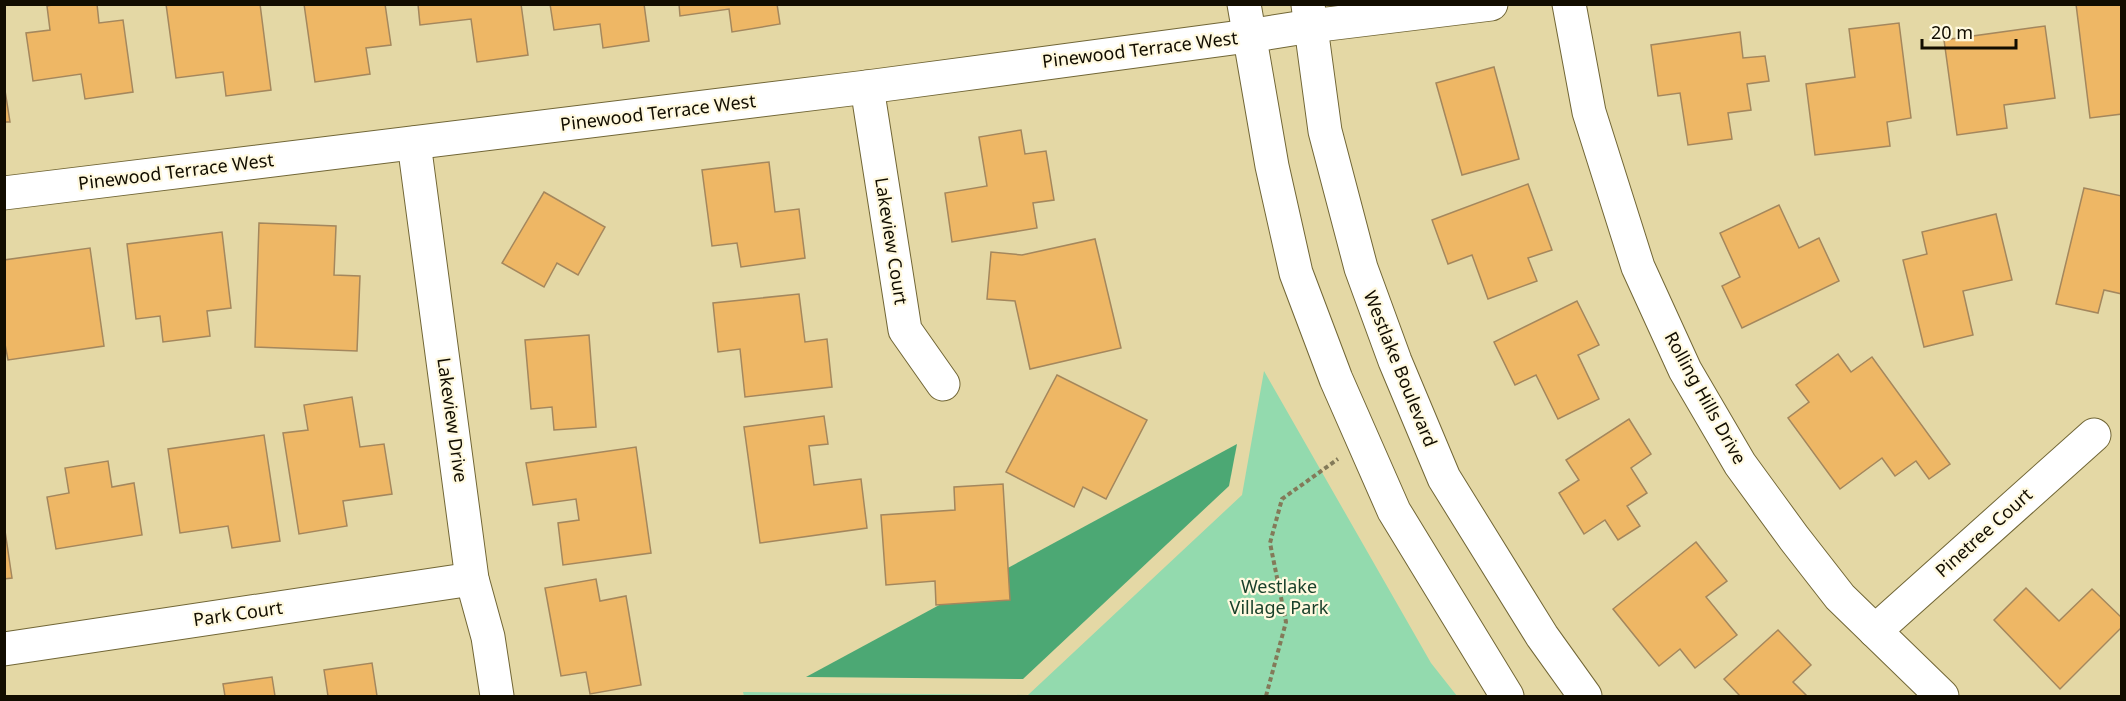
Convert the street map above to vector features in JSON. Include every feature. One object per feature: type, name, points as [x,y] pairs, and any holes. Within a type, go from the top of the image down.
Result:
[{"type":"street","points":[[1244,4],[1272,166],[1296,273],[1336,379],[1394,511],[1507,696]]},
{"type":"street","name":"Pinewood Terrace West","points":[[4,194],[867,87],[1248,36],[1309,15],[1491,4]]},
{"type":"street","name":"Rolling Hills Drive","points":[[1569,4],[1589,112],[1638,267],[1685,370],[1740,464],[1840,597],[1942,696]]},
{"type":"street","name":"Westlake Boulevard","points":[[1309,15],[1324,131],[1361,268],[1395,361],[1444,478],[1542,636],[1584,696]]},
{"type":"street","name":"Lakeview Court","points":[[867,87],[905,330],[943,384]]},
{"type":"street","name":"Lakeview Drive","points":[[414,143],[472,579],[488,637],[497,696]]},
{"type":"street","name":"Pinetree Court","points":[[1875,631],[2094,435]]},
{"type":"street","name":"Park Court","points":[[4,649],[472,579]]},
{"type":"path","points":[[1266,696],[1286,622],[1270,543],[1282,499],[1363,441]]},
{"type":"green space","name":"Westlake Village Park","points":[[1264,371],[1431,663],[1457,696],[744,696],[743,692],[1028,695],[1242,495]]},
{"type":"green space","points":[[1237,444],[1229,486],[1023,679],[806,677]]},
{"type":"building","points":[[97,4],[99,23],[123,20],[133,92],[85,99],[81,74],[33,81],[26,33],[50,30],[47,6]]},
{"type":"building","points":[[166,4],[260,4],[271,90],[226,96],[223,72],[176,78]]},
{"type":"building","points":[[304,4],[385,4],[391,45],[366,48],[370,74],[315,82]]},
{"type":"building","points":[[418,4],[521,4],[528,55],[477,62],[471,19],[420,25]]},
{"type":"building","points":[[550,4],[644,4],[649,41],[603,48],[600,24],[554,30]]},
{"type":"building","points":[[679,4],[777,4],[780,24],[732,32],[729,9],[680,16]]},
{"type":"building","points":[[2076,4],[2122,4],[2122,114],[2090,118]]},
{"type":"building","points":[[1899,23],[1911,118],[1887,122],[1890,146],[1815,155],[1806,84],[1855,77],[1849,29]]},
{"type":"building","points":[[2045,26],[2055,98],[2004,105],[2007,128],[1957,135],[1944,40]]},
{"type":"building","points":[[1740,32],[1743,58],[1765,56],[1769,81],[1747,84],[1751,110],[1728,113],[1732,139],[1688,145],[1680,93],[1658,96],[1651,45]]},
{"type":"building","points":[[1494,67],[1519,159],[1462,175],[1436,83]]},
{"type":"building","points":[[4,84],[10,122],[4,122]]},
{"type":"building","points":[[1021,130],[1025,154],[1046,151],[1054,200],[1033,203],[1037,228],[952,242],[945,193],[987,186],[979,137]]},
{"type":"building","points":[[769,162],[775,212],[799,209],[805,258],[741,267],[737,243],[712,246],[702,170]]},
{"type":"building","points":[[1528,184],[1552,250],[1528,258],[1537,281],[1488,299],[1472,255],[1448,264],[1432,220]]},
{"type":"building","points":[[2084,188],[2122,196],[2122,294],[2104,290],[2098,313],[2056,304]]},
{"type":"building","points":[[544,192],[605,227],[578,275],[557,263],[544,287],[502,263]]},
{"type":"building","points":[[1779,205],[1799,248],[1819,238],[1839,281],[1742,328],[1722,286],[1740,277],[1720,233]]},
{"type":"building","points":[[1996,214],[2012,280],[1963,291],[1973,335],[1924,347],[1903,260],[1927,254],[1922,232]]},
{"type":"building","points":[[259,223],[336,226],[334,275],[360,276],[357,351],[255,347]]},
{"type":"building","points":[[222,232],[231,308],[207,311],[210,336],[163,342],[160,316],[136,319],[127,244]]},
{"type":"building","points":[[1095,239],[1121,348],[1030,369],[1015,301],[987,299],[991,252],[1022,255]]},
{"type":"building","points":[[90,248],[104,346],[8,360],[4,339],[4,260]]},
{"type":"building","points":[[799,294],[805,342],[827,339],[832,387],[745,397],[740,349],[718,352],[713,303]]},
{"type":"building","points":[[1577,301],[1599,345],[1578,355],[1599,399],[1558,419],[1536,375],[1515,385],[1494,342]]},
{"type":"building","points":[[589,335],[596,427],[554,430],[552,407],[531,409],[525,340]]},
{"type":"building","points":[[1838,354],[1851,372],[1872,357],[1950,464],[1929,479],[1916,461],[1895,476],[1882,458],[1840,489],[1788,418],[1809,402],[1796,385]]},
{"type":"building","points":[[1057,375],[1147,420],[1106,499],[1083,487],[1074,507],[1006,472]]},
{"type":"building","points":[[352,397],[360,447],[384,444],[392,494],[343,501],[347,526],[299,534],[283,433],[308,430],[304,405]]},
{"type":"building","points":[[824,416],[828,444],[809,446],[814,485],[861,479],[867,528],[760,543],[744,427]]},
{"type":"building","points":[[1629,419],[1651,454],[1631,468],[1647,493],[1627,506],[1640,526],[1618,540],[1605,520],[1584,534],[1559,493],[1579,480],[1566,460]]},
{"type":"building","points":[[264,435],[280,541],[232,548],[228,526],[180,533],[168,449]]},
{"type":"building","points":[[636,447],[651,553],[563,565],[558,523],[579,520],[576,499],[533,505],[526,463]]},
{"type":"building","points":[[108,461],[112,487],[134,483],[142,535],[56,549],[47,497],[69,493],[65,468]]},
{"type":"building","points":[[1003,484],[1010,600],[936,605],[935,581],[886,585],[881,515],[955,510],[954,487]]},
{"type":"building","points":[[4,524],[12,578],[4,579]]},
{"type":"building","points":[[1696,542],[1727,581],[1706,597],[1737,635],[1695,668],[1680,649],[1659,666],[1613,609]]},
{"type":"building","points":[[596,579],[600,601],[626,596],[641,685],[590,694],[586,672],[561,676],[545,588]]},
{"type":"building","points":[[2026,588],[2059,621],[2092,589],[2122,618],[2122,627],[2060,689],[1994,620]]},
{"type":"building","points":[[1778,630],[1811,665],[1793,682],[1807,696],[1740,696],[1724,679]]},
{"type":"building","points":[[372,663],[377,696],[328,696],[324,670]]},
{"type":"building","points":[[272,677],[275,696],[225,696],[223,684]]}]
